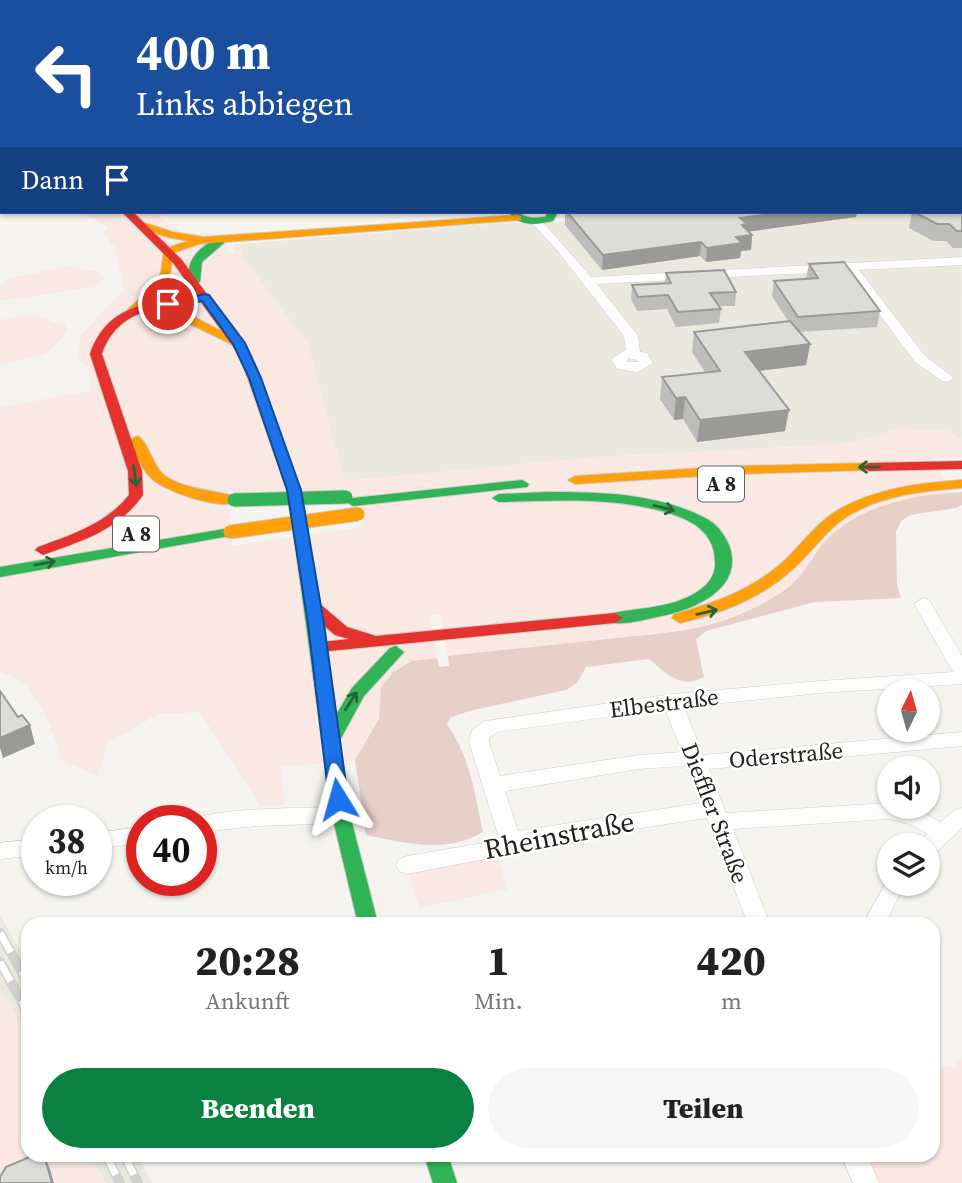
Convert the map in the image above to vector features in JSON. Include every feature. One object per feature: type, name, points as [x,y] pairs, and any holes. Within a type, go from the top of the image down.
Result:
[{"type":"main road","points":[[129,214],[168,251],[239,343],[255,378],[294,490],[314,608],[341,815],[366,917]]},
{"type":"main road","points":[[168,251],[198,241],[515,214],[551,217]]},
{"type":"main road","points":[[142,225],[181,238],[224,240]]},
{"type":"main road","points":[[194,282],[193,266],[197,256],[208,247],[224,240]]},
{"type":"main road","points":[[43,550],[81,537],[116,518],[136,495],[135,471],[96,354],[98,335],[103,328],[162,288],[170,270],[168,251]]},
{"type":"main road","points":[[127,314],[208,301]]},
{"type":"main road","points":[[208,301],[116,335],[107,350],[148,466],[162,479],[177,487],[212,497],[354,504]]},
{"type":"main road","points":[[157,319],[171,318],[199,323],[239,343]]},
{"type":"main road","name":"A 8","points":[[354,504],[742,483],[951,478],[962,465]]},
{"type":"main road","name":"A 8","points":[[0,572],[230,525],[398,495],[648,475],[951,478]]},
{"type":"main road","points":[[320,654],[654,623],[722,609],[749,597],[773,581],[843,513],[866,502],[951,478]]},
{"type":"main road","points":[[314,608],[341,631],[357,638],[395,646],[650,614],[682,605],[706,593],[719,581],[726,567],[726,554],[712,531],[678,511],[613,499],[499,498]]},
{"type":"main road","name":"A 8","points":[[0,559],[43,550],[230,525]]},
{"type":"main road","points":[[330,741],[348,704],[395,646]]},
{"type":"main road","points":[[438,1162],[445,1183]]},
{"type":"street","points":[[551,217],[561,247],[631,336],[633,354]]},
{"type":"street","points":[[587,281],[962,261]]},
{"type":"street","points":[[850,267],[920,359],[947,378]]},
{"type":"street","points":[[922,604],[962,672]]},
{"type":"street","name":"Elbestraße","points":[[510,840],[479,742],[479,735],[492,726],[672,701],[820,687],[962,678]]},
{"type":"street","name":"Dieffler Straße","points":[[672,701],[756,917]]},
{"type":"street","name":"Oderstraße","points":[[494,785],[639,762],[694,761],[962,739]]},
{"type":"street","name":"Rheinstraße","points":[[407,865],[501,848],[510,840],[715,816],[888,811],[910,813],[927,821],[932,833]]},
{"type":"street","points":[[217,822],[341,815]]},
{"type":"street","points":[[940,834],[962,816]]},
{"type":"street","points":[[0,851],[21,849]]},
{"type":"street","points":[[878,917],[888,896]]},
{"type":"street","points":[[857,1162],[866,1183]]},
{"type":"shaded area","points":[[83,214],[163,214],[158,216],[183,233],[226,234],[228,253],[235,253],[234,244],[239,244],[244,259],[308,345],[345,481],[599,457],[829,445],[868,439],[897,429],[949,431],[962,440],[962,458],[934,458],[951,492],[899,500],[874,508],[822,545],[800,577],[773,597],[745,612],[705,625],[659,633],[448,656],[440,614],[430,615],[437,658],[412,661],[355,760],[282,767],[284,805],[261,806],[200,712],[158,714],[107,744],[98,776],[61,760],[57,743],[36,698],[25,684],[0,672],[0,407],[92,391],[87,365],[79,361],[80,336],[124,289],[115,248],[102,233],[108,227]],"holes":[[[234,500],[353,502],[363,527],[232,546],[229,519]]]},
{"type":"shaded area","points":[[611,214],[961,214],[962,440],[949,431],[898,429],[868,439],[829,445],[599,457],[344,481],[308,345],[244,259],[239,244],[514,222],[537,225]]},
{"type":"shaded area","points":[[68,266],[98,272],[105,278],[94,287],[0,301],[0,286],[7,279]]},
{"type":"shaded area","points":[[31,315],[65,325],[68,331],[46,354],[0,365],[0,320]]},
{"type":"shaded area","points":[[962,492],[962,505],[956,508],[910,515],[901,521],[896,532],[897,585],[901,598],[815,602],[706,631],[696,639],[704,677],[696,681],[674,678],[649,659],[586,667],[577,683],[566,690],[469,711],[450,718],[447,725],[466,763],[483,832],[469,839],[440,845],[366,835],[355,760],[379,719],[381,688],[393,672],[412,661],[437,658],[439,667],[449,666],[448,656],[660,633],[713,624],[754,608],[782,592],[800,576],[822,545],[851,520],[868,511],[905,500]]},
{"type":"shaded area","points":[[496,854],[508,889],[419,908],[409,873]]},
{"type":"shaded area","points":[[0,915],[21,952],[21,1025],[0,987]]},
{"type":"shaded area","points":[[0,987],[21,1025],[21,1162],[94,1162],[105,1183],[0,1183]]},
{"type":"shaded area","points":[[962,1059],[962,1183],[878,1183],[870,1162],[940,1162],[940,1067],[953,1067]]},
{"type":"shaded area","points":[[94,1162],[141,1162],[152,1183],[105,1183]]},
{"type":"building","points":[[569,214],[773,214],[740,218],[747,224],[742,225],[752,235],[736,237],[742,243],[707,248],[701,242],[603,255]]},
{"type":"building","points":[[918,214],[962,214],[962,231],[957,231],[949,224],[937,224]]},
{"type":"building","points":[[844,262],[880,311],[798,317],[774,281],[818,278],[809,264]]},
{"type":"building","points":[[724,270],[736,292],[710,293],[721,309],[678,312],[668,295],[638,297],[632,285],[671,283],[666,273]]},
{"type":"building","points":[[790,321],[810,344],[745,352],[789,410],[700,420],[685,397],[676,398],[662,377],[720,371],[694,332]]},
{"type":"building","points":[[0,691],[18,717],[22,715],[30,725],[0,738]]},
{"type":"building","points":[[21,1161],[46,1162],[52,1183],[0,1183],[0,1177],[6,1167]]},
{"type":"railway","points":[[0,933],[21,970]]},
{"type":"railway","points":[[0,962],[21,1000]]},
{"type":"railway","points":[[110,1162],[120,1183]]},
{"type":"railway","points":[[128,1162],[138,1183]]},
{"type":"traffic: fast","points":[[514,214],[520,219],[534,221],[549,219],[552,214]]},
{"type":"traffic: fast","points":[[194,282],[194,267],[199,257],[220,241]]},
{"type":"traffic: fast","points":[[353,502],[522,484]]},
{"type":"traffic: fast","points":[[499,498],[574,496],[627,500],[676,511],[698,520],[711,530],[720,542],[723,552],[723,570],[716,584],[687,603],[615,618]]},
{"type":"traffic: fast","points":[[234,500],[346,497]]},
{"type":"traffic: fast","points":[[0,572],[230,532]]},
{"type":"traffic: fast","points":[[307,573],[320,662]]},
{"type":"traffic: fast","points":[[330,741],[358,692],[396,652]]},
{"type":"traffic: fast","points":[[320,662],[341,815],[366,917]]},
{"type":"traffic: fast","points":[[438,1162],[445,1183]]},
{"type":"traffic: slow","points":[[168,251],[198,241],[517,218]]},
{"type":"traffic: slow","points":[[142,225],[171,235],[199,239]]},
{"type":"traffic: slow","points":[[134,309],[162,286],[167,272],[168,251]]},
{"type":"traffic: slow","points":[[157,319],[192,321],[239,343]]},
{"type":"traffic: slow","points":[[137,440],[148,466],[165,482],[187,492],[234,500]]},
{"type":"traffic: slow","points":[[575,480],[736,470],[869,467]]},
{"type":"traffic: slow","points":[[680,618],[730,603],[760,587],[788,566],[831,522],[857,506],[901,491],[962,484]]},
{"type":"traffic: slow","points":[[230,532],[358,514]]},
{"type":"traffic: jam","points":[[129,214],[178,262],[246,356],[294,490],[307,573]]},
{"type":"traffic: jam","points":[[43,550],[82,536],[107,523],[128,506],[136,495],[135,471],[96,354],[102,338],[111,325],[138,310],[205,297]]},
{"type":"traffic: jam","points":[[869,467],[962,465]]},
{"type":"traffic: jam","points":[[314,608],[341,631],[370,639]]},
{"type":"traffic: jam","points":[[319,647],[615,618]]},
{"type":"route","points":[[168,304],[205,297],[239,343],[255,378],[294,490],[316,624],[338,799]]}]
